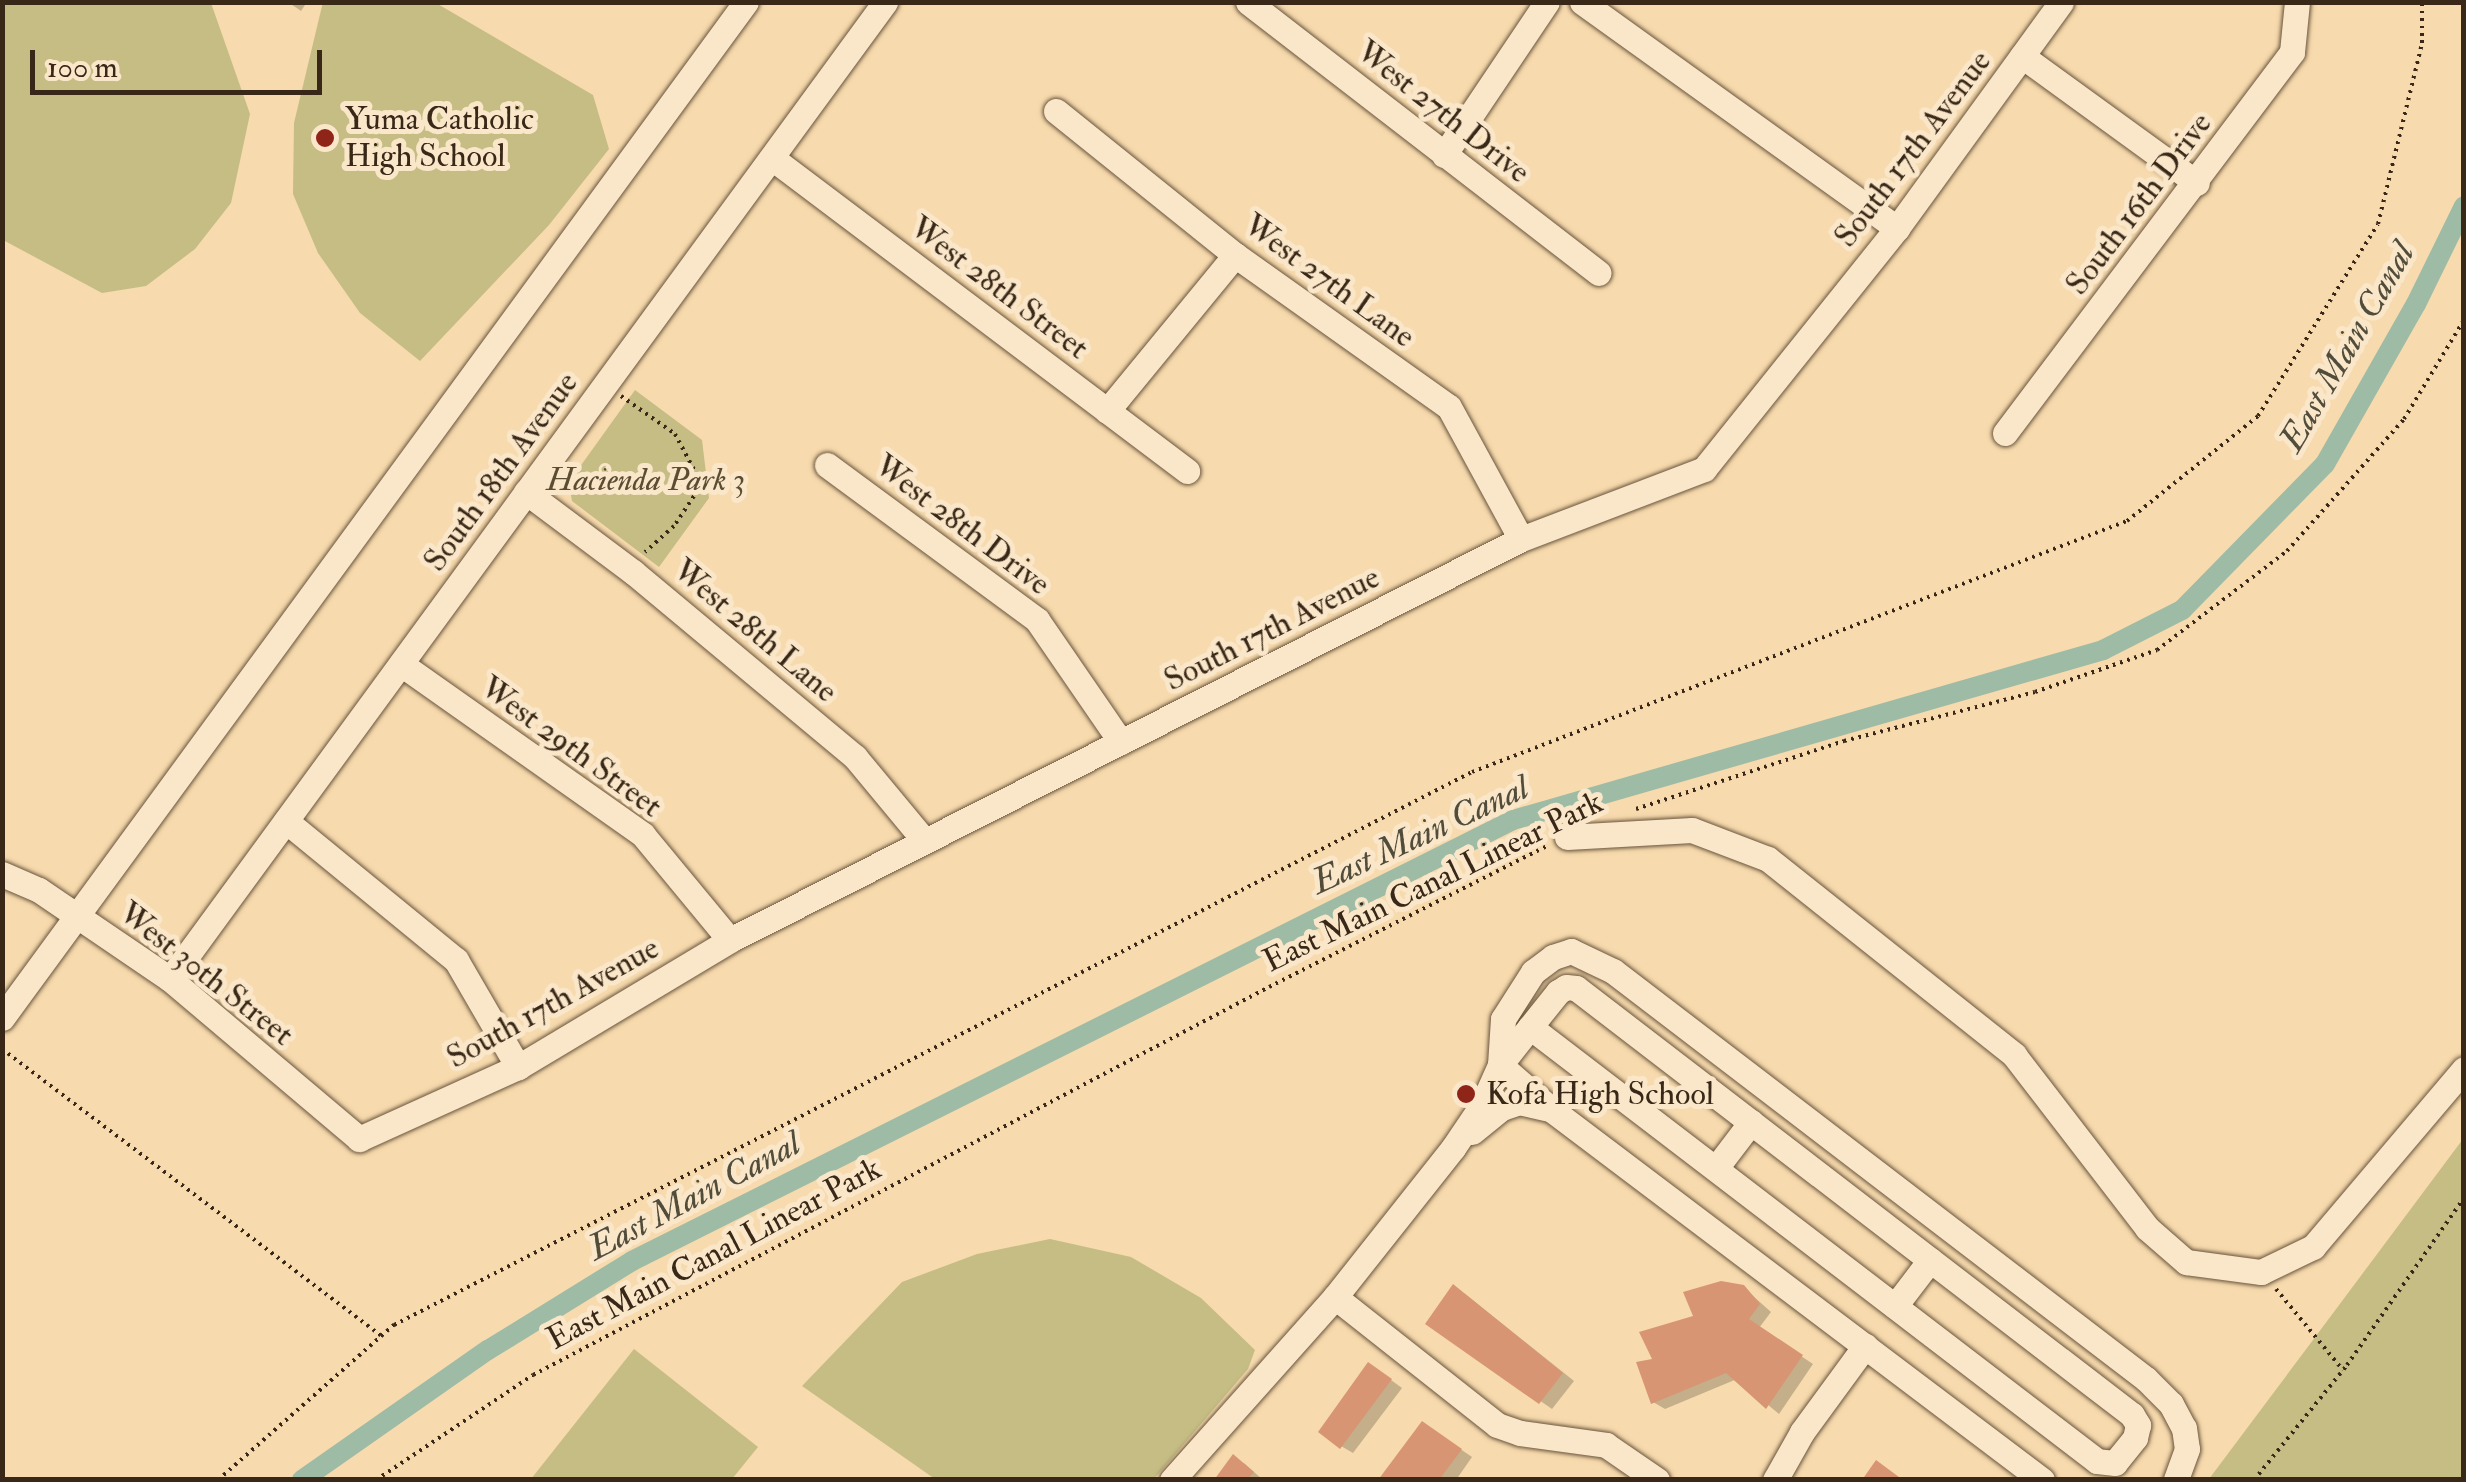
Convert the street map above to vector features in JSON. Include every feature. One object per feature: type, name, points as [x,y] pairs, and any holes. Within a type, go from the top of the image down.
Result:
[{"type":"street","points":[[2,1018],[746,2]]},
{"type":"street","name":"South 18th Avenue","points":[[170,980],[885,2]]},
{"type":"street","name":"West 27th Drive","points":[[1248,2],[1598,273]]},
{"type":"street","points":[[1444,154],[1547,2]]},
{"type":"street","points":[[1582,2],[1897,228]]},
{"type":"street","name":"South 17th Avenue","points":[[359,1140],[518,1067],[730,940],[1520,539],[1704,469],[1897,228],[2061,2]]},
{"type":"street","name":"South 16th Drive","points":[[2005,433],[2292,52],[2297,2]]},
{"type":"street","points":[[2022,56],[2197,183]]},
{"type":"street","name":"West 27th Lane","points":[[1056,111],[1235,255],[1449,407],[1520,539]]},
{"type":"street","name":"West 28th Street","points":[[772,158],[1187,471]]},
{"type":"street","points":[[1107,411],[1235,255]]},
{"type":"street","name":"West 28th Drive","points":[[827,465],[1037,620],[1121,742]]},
{"type":"street","name":"West 28th Lane","points":[[526,492],[632,572],[855,757],[924,839]]},
{"type":"street","name":"West 29th Street","points":[[401,664],[642,834],[730,940]]},
{"type":"street","points":[[286,821],[456,960],[518,1067]]},
{"type":"street","points":[[1567,837],[1692,830],[1768,859],[2014,1055],[2146,1228],[2186,1262],[2261,1272],[2313,1247],[2464,1069]]},
{"type":"street","name":"West 30th Street","points":[[2,874],[39,890],[170,980],[359,1140]]},
{"type":"street","points":[[1500,1065],[1502,1019],[1533,972],[1552,957],[1570,951],[1612,971],[2146,1379],[2171,1404],[2184,1428],[2187,1449],[2176,1480]]},
{"type":"street","points":[[1172,1480],[1336,1297],[1453,1148],[1482,1105],[1500,1065],[1530,1027],[1558,992],[1576,988],[2132,1415],[2138,1425],[2135,1438],[2115,1463],[2098,1460],[1530,1027]]},
{"type":"street","points":[[1500,1065],[1552,1110],[2042,1480]]},
{"type":"street","points":[[1453,1148],[1502,1108],[1519,1102],[1552,1110]]},
{"type":"street","points":[[1716,1168],[1751,1122]]},
{"type":"street","points":[[1895,1306],[1930,1260]]},
{"type":"street","points":[[1336,1297],[1497,1425],[1520,1433],[1606,1444],[1657,1480]]},
{"type":"street","points":[[1776,1480],[1802,1432],[1865,1346]]},
{"type":"path","points":[[218,1480],[382,1336],[430,1307],[1472,772],[2127,521],[2258,416],[2378,224],[2422,43],[2422,2]]},
{"type":"path","name":"East Main Canal Linear Park","points":[[1637,809],[1844,741],[2035,692],[2157,650],[2287,551],[2404,419],[2464,320]]},
{"type":"path","points":[[605,385],[674,434],[699,479],[698,490],[674,526],[646,550],[632,572]]},
{"type":"path","name":"East Main Canal Linear Park","points":[[376,1480],[533,1374],[1404,916],[1567,837]]},
{"type":"path","points":[[2,1048],[382,1336]]},
{"type":"path","points":[[2254,1480],[2344,1370],[2464,1198]]},
{"type":"path","points":[[2261,1272],[2344,1370]]},
{"type":"green space","points":[[323,2],[436,3],[593,95],[609,149],[549,225],[420,361],[360,313],[318,253],[293,194],[294,123]]},
{"type":"green space","points":[[3,3],[211,3],[250,114],[231,203],[195,249],[146,286],[102,293],[3,240]]},
{"type":"green space","name":"Hacienda Park 3","points":[[635,390],[702,440],[709,498],[659,567],[572,501],[569,482]]},
{"type":"green space","points":[[2463,1139],[2463,1479],[2209,1479],[2307,1348]]},
{"type":"green space","points":[[1050,1239],[1131,1257],[1201,1298],[1255,1350],[1248,1369],[1154,1479],[935,1479],[802,1386],[902,1282],[977,1254]]},
{"type":"green space","points":[[634,1349],[758,1447],[732,1479],[531,1479]]},
{"type":"building","points":[[1721,1281],[1744,1285],[1760,1304],[1749,1319],[1803,1355],[1766,1409],[1726,1373],[1651,1404],[1636,1362],[1652,1359],[1639,1332],[1693,1316],[1683,1292]]},
{"type":"building","points":[[1453,1284],[1563,1373],[1539,1404],[1425,1324]]},
{"type":"building","points":[[1368,1362],[1392,1379],[1340,1449],[1318,1432]]},
{"type":"building","points":[[1422,1421],[1462,1449],[1439,1480],[1378,1480]]},
{"type":"building","points":[[1233,1454],[1254,1472],[1247,1480],[1214,1480]]},
{"type":"building","points":[[1876,1460],[1903,1480],[1862,1480]]},
{"type":"waterway","name":"East Main Canal","points":[[302,1480],[488,1350],[632,1261],[1513,820],[2103,650],[2182,610],[2325,464],[2416,304],[2464,206]]},
{"type":"place","name":"Yuma Catholic High School","points":[[325,138]]},
{"type":"place","name":"Kofa High School","points":[[1466,1094]]}]
